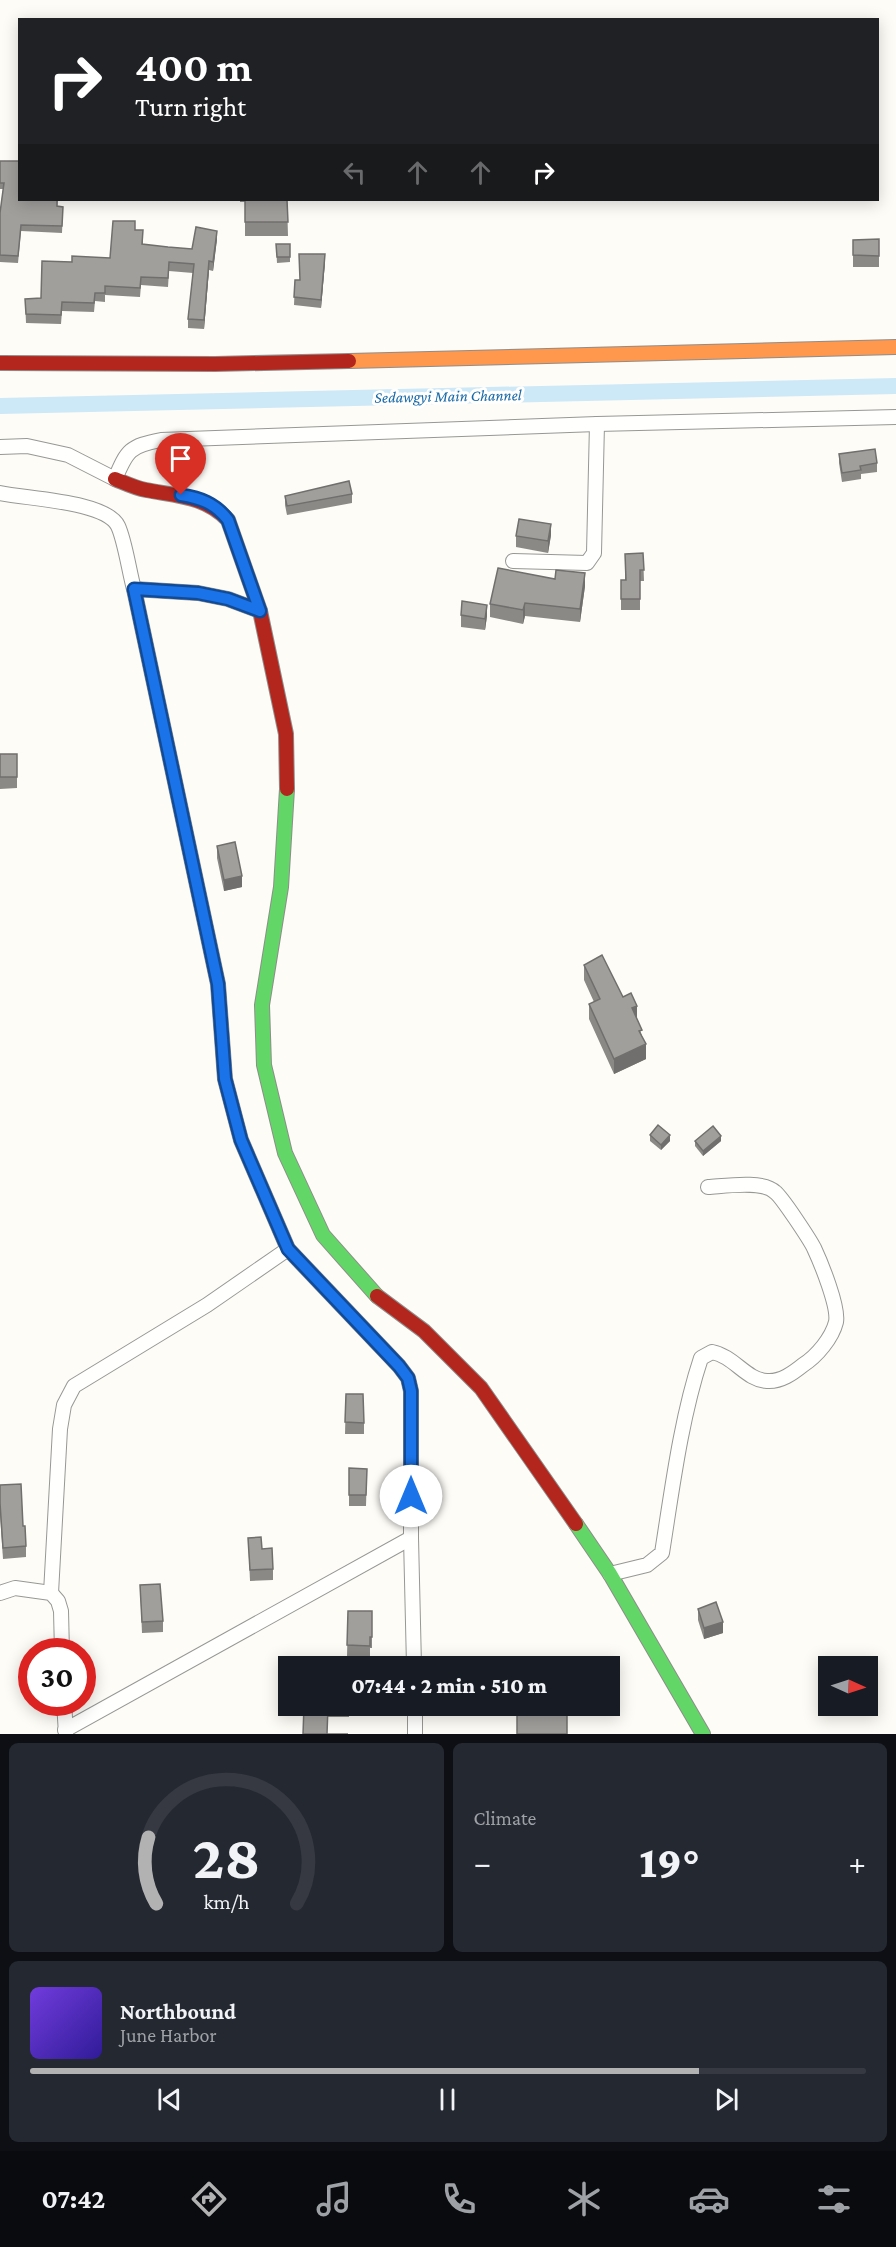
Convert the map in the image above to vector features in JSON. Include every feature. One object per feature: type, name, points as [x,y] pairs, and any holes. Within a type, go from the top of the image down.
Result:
[{"type":"street","points":[[0,363],[215,364],[896,347]]},
{"type":"street","points":[[115,479],[126,454],[141,444],[161,440],[597,424],[896,417]]},
{"type":"street","points":[[513,561],[586,563],[591,559],[594,553],[597,424]]},
{"type":"street","points":[[0,447],[27,446],[68,455],[115,479],[143,489],[199,498],[220,509],[228,520],[260,611],[286,734],[288,769],[281,887],[262,1005],[264,1065],[285,1153],[323,1235],[374,1293],[424,1331],[481,1388],[610,1574],[703,1734]]},
{"type":"street","points":[[0,493],[86,506],[103,511],[117,524],[134,589],[218,984],[225,1079],[241,1140],[288,1249],[408,1378],[411,1391],[414,1656]]},
{"type":"street","points":[[134,589],[198,593],[228,599],[260,611]]},
{"type":"street","points":[[610,1574],[648,1565],[662,1553],[672,1490],[701,1358],[712,1352],[724,1354],[755,1378],[768,1381],[785,1378],[812,1359],[830,1335],[836,1320],[835,1307],[813,1247],[775,1191],[760,1186],[708,1187]]},
{"type":"street","points":[[51,1593],[60,1429],[64,1405],[74,1386],[207,1305],[288,1249]]},
{"type":"street","points":[[64,1716],[65,1732],[411,1538]]},
{"type":"street","points":[[0,1593],[15,1588],[51,1593],[58,1601],[61,1611],[62,1638]]},
{"type":"street","points":[[415,1716],[415,1734]]},
{"type":"building","points":[[0,161],[18,161],[18,201],[57,201],[57,206],[63,207],[62,226],[21,225],[18,256],[0,255],[0,213],[4,183],[0,183]]},
{"type":"building","points":[[245,201],[287,201],[288,222],[245,222]]},
{"type":"building","points":[[113,221],[135,221],[135,230],[143,230],[142,244],[168,247],[192,249],[196,227],[217,231],[213,262],[209,261],[204,320],[188,319],[194,264],[169,262],[168,278],[141,277],[140,288],[105,286],[105,293],[95,293],[94,303],[62,302],[61,315],[26,314],[25,299],[41,298],[42,261],[72,262],[72,256],[110,258]]},
{"type":"building","points":[[879,239],[879,256],[853,255],[853,240]]},
{"type":"building","points":[[276,244],[290,244],[290,257],[277,257]]},
{"type":"building","points":[[299,254],[325,254],[321,300],[294,297],[295,280],[300,280]]},
{"type":"building","points":[[875,449],[877,463],[860,466],[861,470],[842,473],[839,454]]},
{"type":"building","points":[[349,481],[352,494],[287,506],[285,496]]},
{"type":"building","points":[[519,519],[551,524],[548,541],[516,536]]},
{"type":"building","points":[[643,553],[644,570],[640,570],[640,599],[621,599],[621,580],[626,580],[625,554]]},
{"type":"building","points":[[498,568],[555,579],[556,570],[585,573],[580,609],[525,603],[523,610],[490,604]]},
{"type":"building","points":[[462,601],[487,605],[485,619],[461,615]]},
{"type":"building","points":[[0,754],[17,754],[17,777],[0,777]]},
{"type":"building","points":[[235,842],[242,876],[224,880],[217,846]]},
{"type":"building","points":[[602,955],[623,997],[631,993],[637,1006],[632,1008],[642,1030],[639,1031],[646,1044],[614,1059],[589,1004],[600,999],[584,965]]},
{"type":"building","points":[[658,1125],[670,1135],[661,1145],[650,1135]]},
{"type":"building","points":[[713,1126],[721,1136],[703,1151],[695,1141]]},
{"type":"building","points":[[346,1394],[363,1394],[364,1423],[345,1422]]},
{"type":"building","points":[[349,1468],[367,1469],[366,1495],[349,1495]]},
{"type":"building","points":[[21,1484],[26,1546],[3,1548],[0,1485]]},
{"type":"building","points":[[261,1537],[262,1549],[272,1548],[273,1569],[250,1570],[248,1538]]},
{"type":"building","points":[[160,1584],[163,1621],[142,1622],[140,1585]]},
{"type":"building","points":[[716,1602],[723,1622],[704,1628],[698,1609]]},
{"type":"building","points":[[348,1611],[372,1611],[370,1646],[347,1645]]},
{"type":"building","points":[[304,1716],[328,1716],[327,1734],[303,1734]]},
{"type":"building","points":[[517,1716],[567,1716],[567,1734],[517,1734]]},
{"type":"waterway","name":"Sedawgyi Main Channel","points":[[0,406],[896,386]]},
{"type":"traffic: fast","points":[[287,789],[281,887],[262,1005],[264,1065],[285,1153],[323,1235],[377,1296]]},
{"type":"traffic: fast","points":[[576,1524],[610,1574],[703,1734]]},
{"type":"traffic: slow","points":[[349,361],[896,347]]},
{"type":"traffic: jam","points":[[0,363],[215,364],[349,361]]},
{"type":"traffic: jam","points":[[115,479],[142,489],[190,498],[210,506],[228,520],[260,611],[286,734],[287,789]]},
{"type":"traffic: jam","points":[[377,1296],[424,1331],[481,1388],[576,1524]]},
{"type":"route","points":[[181,495],[199,498],[220,509],[228,520],[260,611],[228,599],[198,593],[134,589],[218,984],[225,1079],[241,1140],[288,1249],[408,1378],[411,1391],[411,1496]]}]
